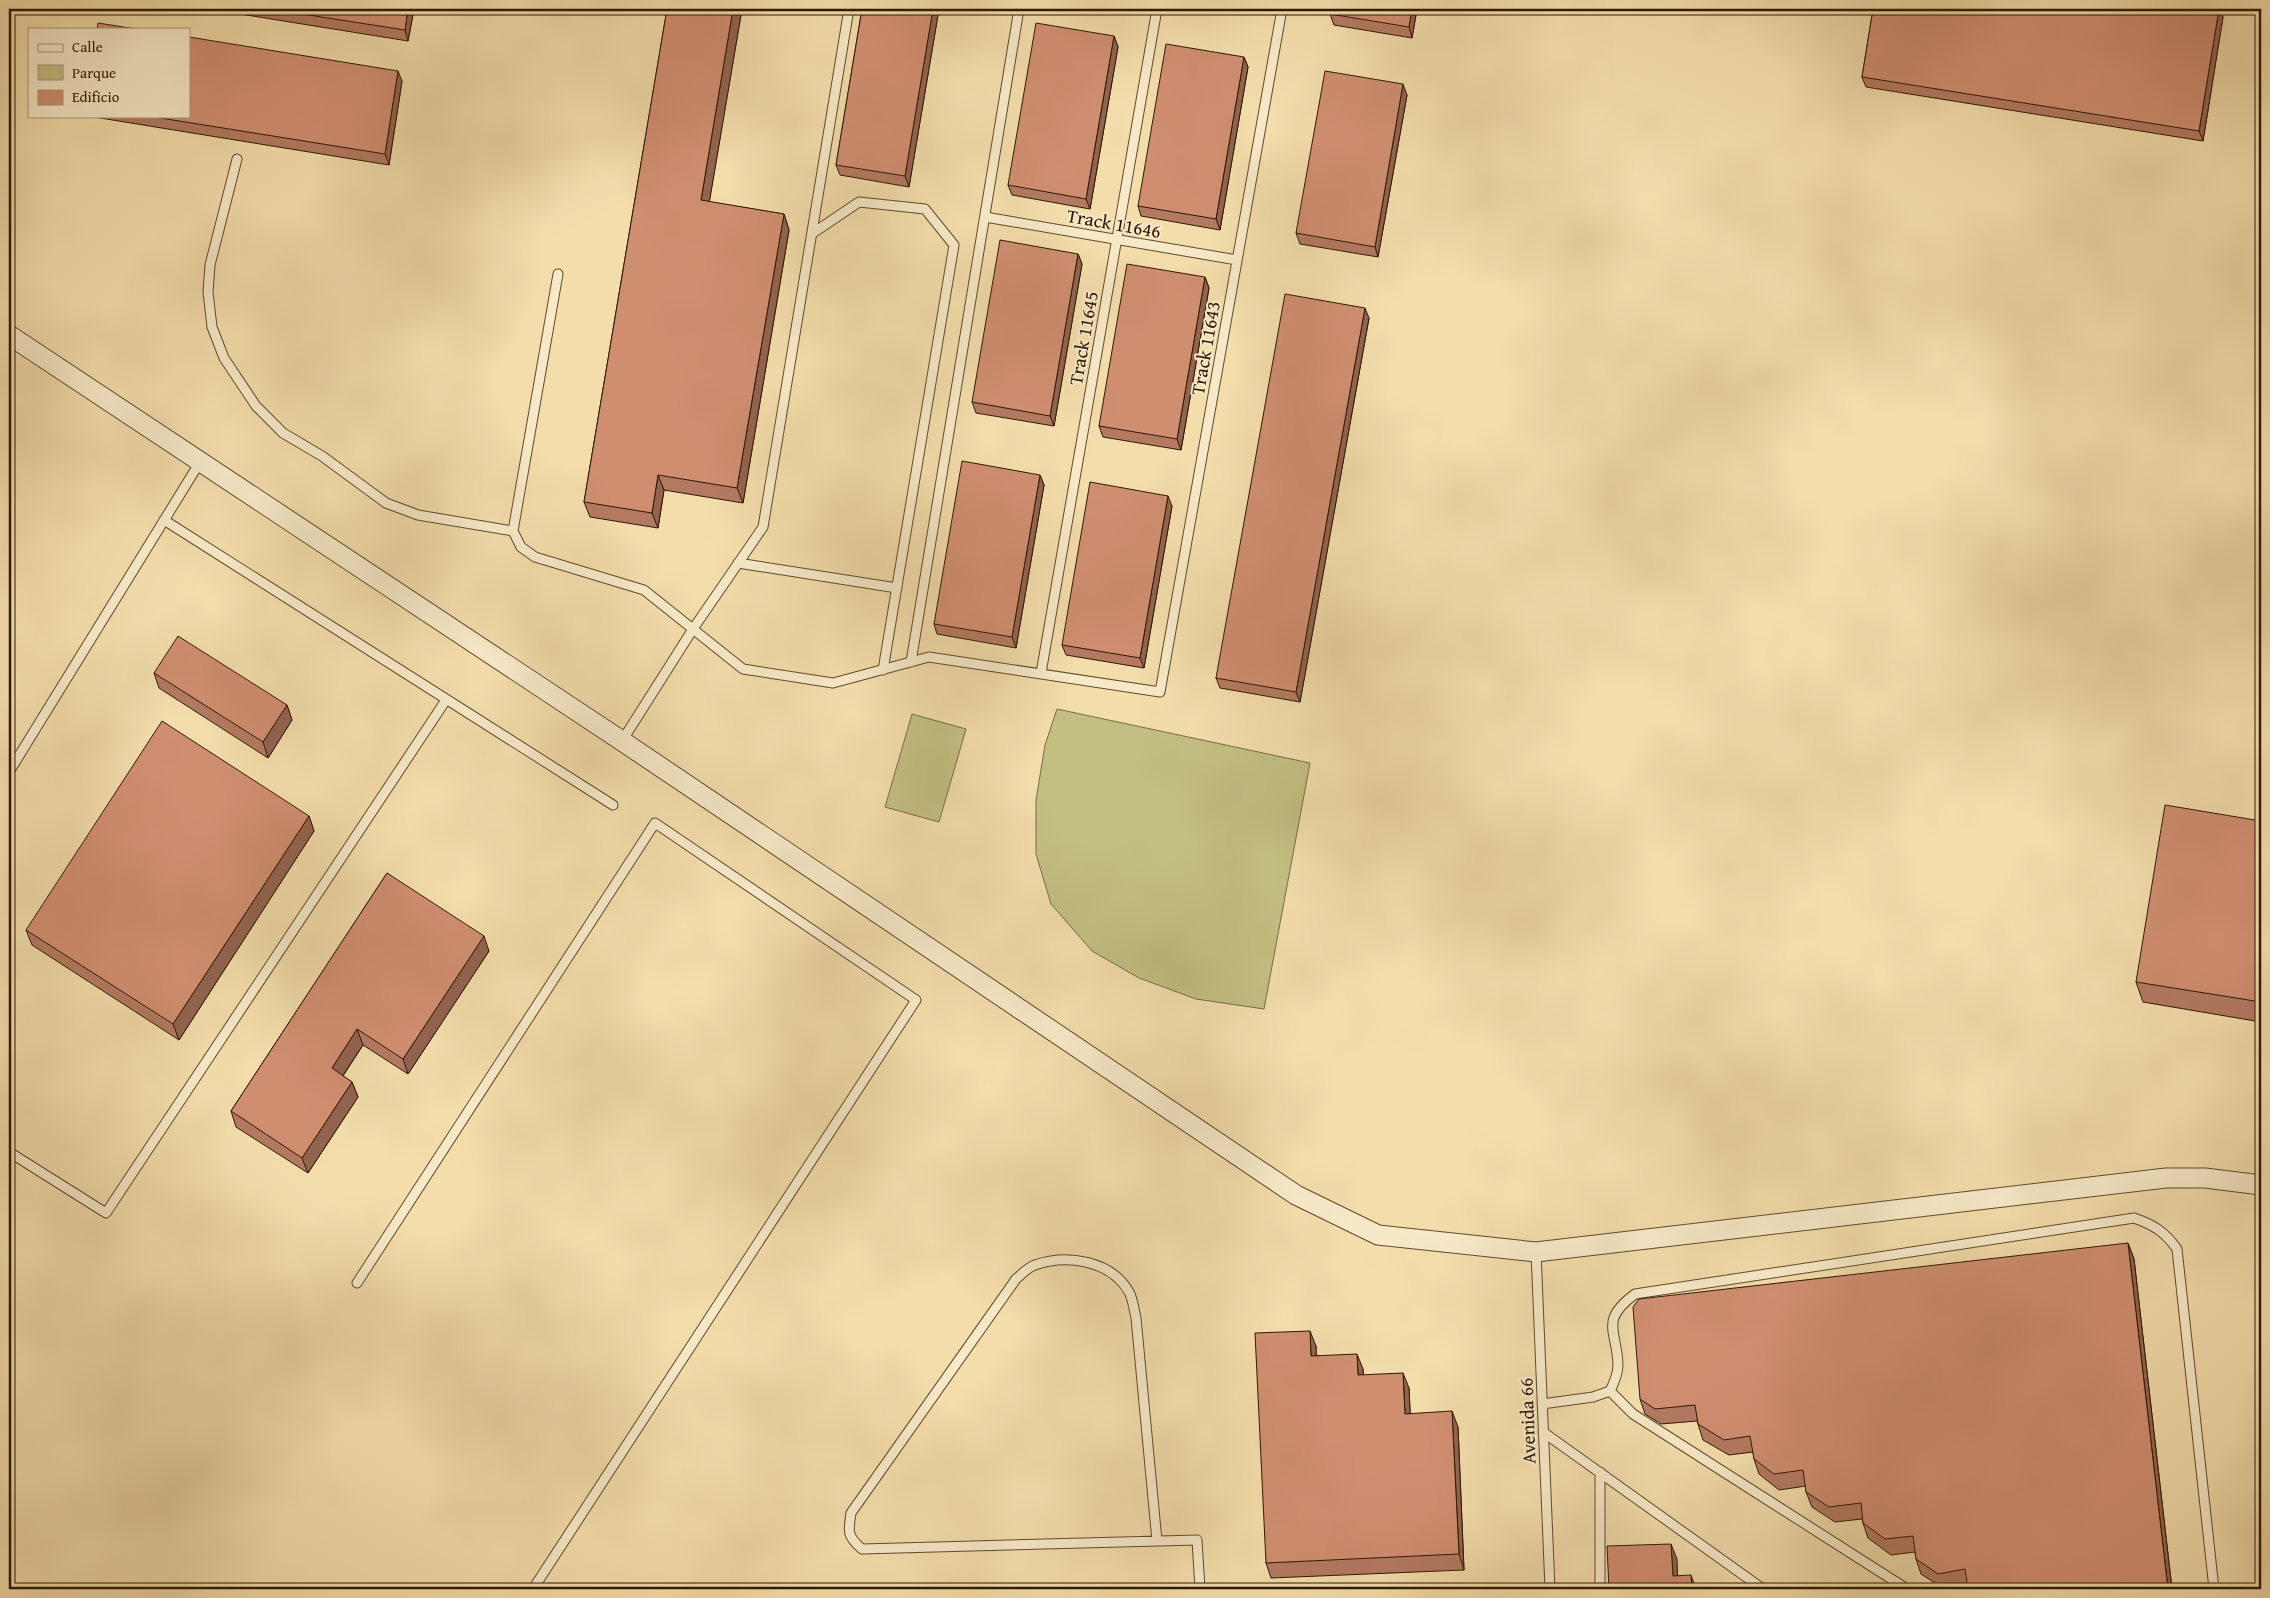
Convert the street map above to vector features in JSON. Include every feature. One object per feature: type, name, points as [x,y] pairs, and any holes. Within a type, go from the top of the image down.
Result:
[{"type":"street","points":[[13,336],[622,741],[1296,1195],[1378,1235],[1536,1252],[2166,1178],[2205,1178],[2261,1184]]},
{"type":"lane","points":[[622,741],[693,629],[763,527],[849,9]]},
{"type":"lane","points":[[911,662],[1019,9]]},
{"type":"lane","name":"Track 11645","points":[[1041,673],[1157,9]]},
{"type":"lane","name":"Track 11643","points":[[1041,673],[1160,692],[1282,9]]},
{"type":"lane","points":[[237,159],[210,265],[208,292],[212,327],[224,358],[256,406],[283,433],[322,456],[386,503],[418,515],[512,531]]},
{"type":"lane","points":[[813,233],[860,202],[925,209],[954,245],[883,670]]},
{"type":"lane","name":"Track 11646","points":[[985,217],[1237,260]]},
{"type":"lane","points":[[558,274],[512,531],[520,547],[535,557],[644,590],[743,669],[833,683],[929,657],[1041,673]]},
{"type":"lane","points":[[9,772],[200,462]]},
{"type":"lane","points":[[164,520],[612,805]]},
{"type":"lane","points":[[738,563],[897,588]]},
{"type":"lane","points":[[9,1152],[106,1213],[446,700]]},
{"type":"lane","points":[[357,1283],[656,822],[916,1000],[533,1589]]},
{"type":"lane","points":[[1542,1404],[1593,1397],[1610,1391],[1616,1377],[1618,1364],[1612,1330],[1614,1318],[1622,1304],[1634,1294],[2134,1218],[2152,1224],[2167,1235],[2177,1249],[2214,1589]]},
{"type":"lane","name":"Avenida 66","points":[[1536,1252],[1550,1589]]},
{"type":"lane","points":[[1157,1541],[1136,1318],[1129,1292],[1116,1276],[1086,1261],[1056,1259],[1033,1266],[1016,1278],[851,1513],[848,1532],[853,1541],[862,1549],[1197,1540],[1200,1589]]},
{"type":"lane","points":[[1610,1391],[1634,1414],[1907,1589]]},
{"type":"lane","points":[[1543,1432],[1759,1588]]},
{"type":"lane","points":[[1600,1472],[1600,1589]]},
{"type":"green space","points":[[1057,709],[1310,763],[1264,1009],[1196,999],[1139,978],[1092,951],[1051,904],[1036,854],[1036,800],[1045,745]]},
{"type":"green space","points":[[912,714],[966,729],[939,822],[885,807]]},
{"type":"building","points":[[270,9],[408,9],[405,30]]},
{"type":"building","points":[[667,9],[733,9],[701,200],[784,214],[737,488],[658,475],[652,513],[584,502]]},
{"type":"building","points":[[862,9],[933,9],[905,176],[836,165]]},
{"type":"building","points":[[1331,9],[1412,9],[1409,27],[1330,14]]},
{"type":"building","points":[[1873,9],[2219,9],[2199,131],[1862,77]]},
{"type":"building","points":[[98,23],[130,28],[97,28]]},
{"type":"building","points":[[1036,23],[1114,36],[1086,199],[1008,185]]},
{"type":"building","points":[[190,37],[398,71],[385,154],[160,118],[190,118]]},
{"type":"building","points":[[1166,44],[1244,57],[1216,219],[1138,206]]},
{"type":"building","points":[[1325,71],[1403,84],[1375,247],[1296,233]]},
{"type":"building","points":[[1000,240],[1078,254],[1050,416],[972,402]]},
{"type":"building","points":[[1127,264],[1205,277],[1177,439],[1099,426]]},
{"type":"building","points":[[1285,294],[1365,308],[1296,692],[1216,678]]},
{"type":"building","points":[[962,461],[1040,475],[1012,637],[934,624]]},
{"type":"building","points":[[1090,482],[1168,496],[1140,658],[1062,645]]},
{"type":"building","points":[[178,636],[287,705],[263,742],[154,673]]},
{"type":"building","points":[[162,721],[309,816],[173,1024],[26,930]]},
{"type":"building","points":[[2165,805],[2261,821],[2261,1002],[2136,982]]},
{"type":"building","points":[[387,873],[484,936],[403,1059],[357,1029],[332,1068],[352,1082],[302,1158],[231,1111]]},
{"type":"building","points":[[2128,1243],[2168,1589],[1968,1589],[1965,1569],[1938,1574],[1916,1559],[1913,1536],[1885,1539],[1863,1523],[1861,1503],[1829,1507],[1806,1492],[1803,1470],[1774,1474],[1754,1459],[1750,1436],[1724,1440],[1698,1424],[1695,1405],[1655,1409],[1640,1399],[1633,1307],[1639,1299]]},
{"type":"building","points":[[1310,1331],[1311,1356],[1357,1354],[1358,1375],[1403,1373],[1405,1414],[1452,1411],[1459,1554],[1266,1563],[1255,1333]]},
{"type":"building","points":[[1671,1544],[1673,1576],[1691,1575],[1692,1589],[1609,1589],[1607,1546]]}]
